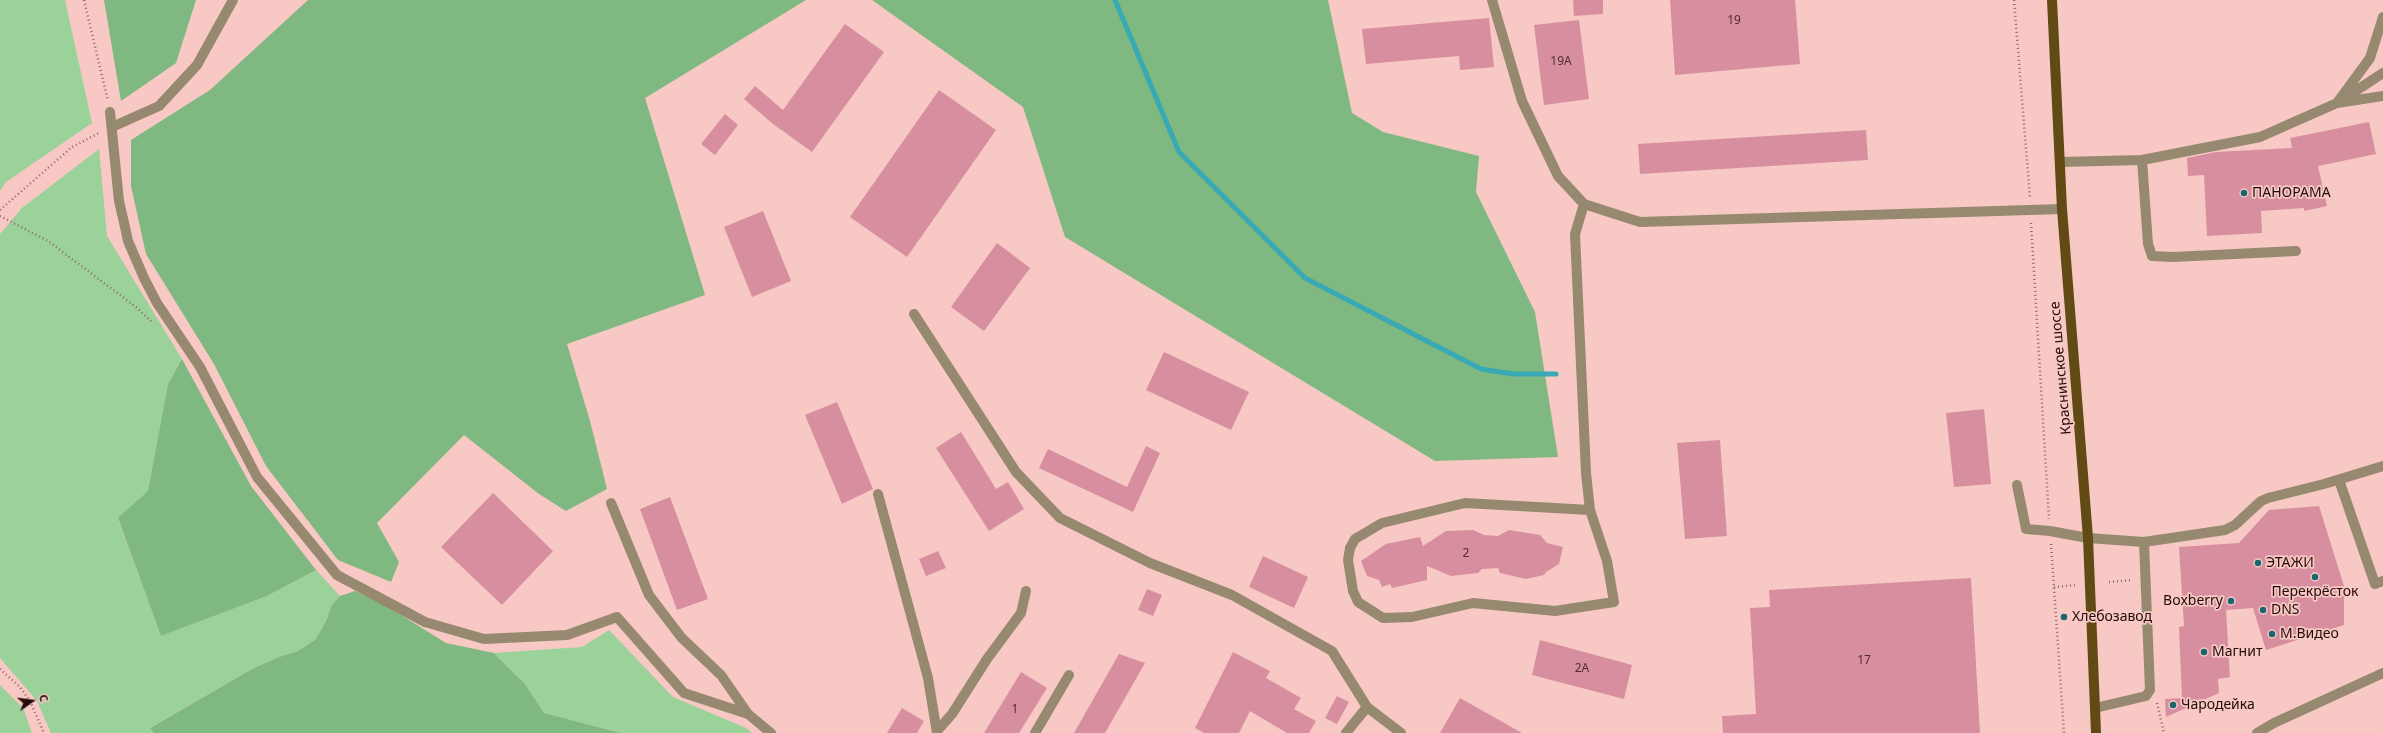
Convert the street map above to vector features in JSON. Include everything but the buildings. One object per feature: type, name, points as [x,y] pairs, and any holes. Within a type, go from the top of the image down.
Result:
[{"type":"main road","name":"Краснинское шоссе","points":[[2052,0],[2062,209],[2088,538],[2096,733]]},
{"type":"street","points":[[112,127],[159,106],[197,65],[233,0]]},
{"type":"street","points":[[1492,0],[1522,101],[1558,176],[1584,204],[1640,222],[2062,209]]},
{"type":"street","points":[[2337,103],[2370,58],[2383,17]]},
{"type":"street","points":[[2060,162],[2142,160],[2260,137],[2337,103],[2383,73]]},
{"type":"street","points":[[2337,103],[2383,96]]},
{"type":"street","points":[[110,112],[119,201],[128,241],[144,278],[157,303],[200,367],[257,477],[337,575],[425,622],[484,639],[567,635],[617,617],[684,693],[748,714]]},
{"type":"street","points":[[2142,160],[2148,244],[2152,256],[2173,257],[2296,251]]},
{"type":"street","points":[[1584,204],[1575,234],[1586,474],[1590,510],[1606,561],[1614,602],[1555,611],[1473,603],[1412,617],[1383,618],[1358,602],[1353,591],[1348,560],[1350,548],[1355,539],[1382,523],[1465,503],[1590,510]]},
{"type":"street","points":[[914,314],[1016,472],[1060,518],[1150,563],[1232,595],[1332,651],[1367,707],[1401,733]]},
{"type":"street","points":[[2017,485],[2026,529],[2050,531],[2088,538],[2144,542],[2225,530],[2235,525],[2261,501],[2268,498],[2339,480],[2383,466]]},
{"type":"street","points":[[2339,480],[2375,584],[2383,581]]},
{"type":"street","points":[[878,494],[928,678],[937,732]]},
{"type":"street","points":[[610,503],[649,595],[681,637],[721,674],[748,714],[771,733]]},
{"type":"street","points":[[2095,708],[2146,696],[2150,690],[2144,542]]},
{"type":"street","points":[[937,732],[952,714],[987,659],[1021,613],[1026,590]]},
{"type":"street","points":[[2257,733],[2274,723],[2383,674]]},
{"type":"street","points":[[1035,733],[1069,676]]},
{"type":"street","points":[[1346,733],[1367,707]]},
{"type":"path","points":[[84,0],[110,112]]},
{"type":"path","points":[[2014,0],[2030,211],[2064,733]]},
{"type":"path","points":[[0,210],[72,147],[112,127]]},
{"type":"path","points":[[0,216],[48,241],[136,306],[154,323]]},
{"type":"path","points":[[2109,582],[2146,579]]},
{"type":"path","points":[[2054,587],[2076,585]]},
{"type":"path","points":[[0,669],[20,687],[30,701],[44,733]]},
{"type":"path","points":[[2150,690],[2158,705],[2164,733]]},
{"type":"green space","points":[[0,0],[65,0],[92,123],[6,182],[0,191]]},
{"type":"green space","points":[[104,0],[196,0],[176,63],[121,101]]},
{"type":"green space","points":[[308,0],[806,0],[645,98],[705,295],[567,344],[590,421],[607,489],[566,511],[539,494],[464,435],[377,523],[399,562],[391,582],[338,560],[266,466],[214,364],[146,254],[131,186],[131,140],[210,90]]},
{"type":"green space","points":[[872,0],[1328,0],[1352,113],[1383,132],[1479,156],[1476,192],[1535,312],[1558,457],[1435,461],[1065,237],[1023,107]]},
{"type":"green space","points":[[99,149],[107,236],[182,359],[168,384],[148,492],[118,519],[161,636],[267,596],[316,570],[340,596],[331,606],[327,619],[316,639],[298,651],[279,657],[252,669],[151,727],[154,733],[51,733],[37,701],[0,658],[0,234],[22,208]]},
{"type":"green space","points":[[182,359],[251,486],[316,570],[267,596],[161,636],[118,518],[148,491],[168,384]]},
{"type":"green space","points":[[355,591],[382,603],[446,643],[494,653],[525,684],[544,713],[621,733],[154,733],[150,728],[252,669],[279,657],[298,651],[316,639],[327,619],[331,606],[340,596]]},
{"type":"green space","points":[[609,630],[673,697],[746,728],[752,733],[621,733],[544,713],[525,684],[494,653],[582,647]]},
{"type":"green space","points":[[0,685],[23,708],[32,733],[0,733]]},
{"type":"waterway","points":[[1115,0],[1179,152],[1305,278],[1481,369],[1513,374],[1556,374]]},
{"type":"place","name":"ПАНОРАМА","points":[[2244,193]]},
{"type":"place","name":"ЭТАЖИ","points":[[2258,563]]},
{"type":"place","name":"Перекрёсток","points":[[2315,577]]},
{"type":"place","name":"Boxberry","points":[[2231,601]]},
{"type":"place","name":"DNS","points":[[2263,610]]},
{"type":"place","name":"Хлебозавод","points":[[2064,617]]},
{"type":"place","name":"М.Видео","points":[[2272,634]]},
{"type":"place","name":"Магнит","points":[[2204,652]]},
{"type":"place","name":"Чародейка","points":[[2173,705]]}]
